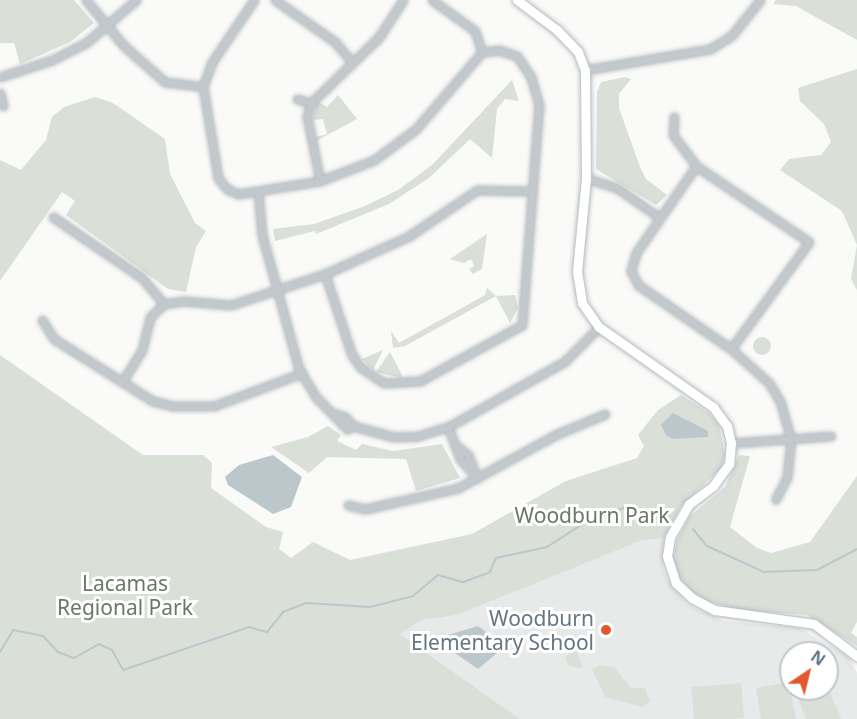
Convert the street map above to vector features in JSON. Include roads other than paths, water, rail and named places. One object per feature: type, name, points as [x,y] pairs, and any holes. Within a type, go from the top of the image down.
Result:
[{"type":"street","points":[[86,0],[143,65],[165,82],[203,87]]},
{"type":"street","points":[[0,77],[52,60],[87,42],[136,0]]},
{"type":"street","points":[[254,0],[212,62],[203,87],[221,184],[238,194],[320,181],[374,160],[416,129],[482,52],[499,50],[517,56],[531,77],[539,113],[522,325],[420,381],[384,383],[360,367],[351,355],[325,274]]},
{"type":"street","points":[[275,0],[328,36],[352,62]]},
{"type":"street","points":[[320,181],[308,116],[310,103],[378,37],[403,0]]},
{"type":"street","points":[[432,0],[475,31],[482,52]]},
{"type":"street","points":[[517,0],[564,37],[578,52],[585,70],[586,178],[578,290],[589,315],[599,327],[712,407],[727,426],[731,442],[729,464],[721,477],[689,504],[675,524],[667,556],[676,583],[692,598],[715,610],[814,624],[857,656]]},
{"type":"street","points":[[585,70],[710,49],[732,35],[760,0]]},
{"type":"street","points":[[0,93],[3,106]]},
{"type":"street","points":[[297,99],[310,103]]},
{"type":"street","points":[[674,117],[674,135],[696,166],[809,242],[731,349]]},
{"type":"street","points":[[696,166],[632,261],[633,278],[638,285],[731,349],[769,383],[780,401],[791,439],[786,477],[776,499]]},
{"type":"street","points":[[586,178],[617,188],[660,218]]},
{"type":"street","points":[[122,382],[142,350],[150,317],[164,304],[183,301],[231,304],[325,274],[427,226],[477,190],[532,191]]},
{"type":"street","points":[[258,192],[262,235],[276,290],[302,373],[316,397],[340,425],[347,429],[353,426],[394,437],[418,436],[448,427],[564,362],[599,327]]},
{"type":"street","points":[[53,217],[142,278],[164,304]]},
{"type":"street","points":[[42,320],[54,339],[153,401],[191,409],[214,406],[302,373]]},
{"type":"street","points":[[348,505],[365,509],[433,496],[477,478],[557,434],[605,414]]},
{"type":"street","points":[[448,427],[458,447],[468,455],[477,478]]},
{"type":"street","points":[[731,442],[831,436]]},
{"type":"waterway","points":[[0,652],[13,630],[43,636],[58,652],[74,658],[99,644],[112,650],[123,670],[249,627],[267,632],[283,612],[306,603],[370,607],[413,596],[438,575],[463,582],[490,572],[496,558],[547,547],[589,520],[624,508],[669,516]]},
{"type":"waterway","points":[[693,529],[707,546],[764,572],[817,570],[857,549]]},
{"type":"place","name":"Woodburn Elementary School","points":[[606,630]]},
{"type":"park label","name":"Woodburn Park","points":[[592,515]]},
{"type":"park label","name":"Lacamas Regional Park","points":[[125,595]]}]
